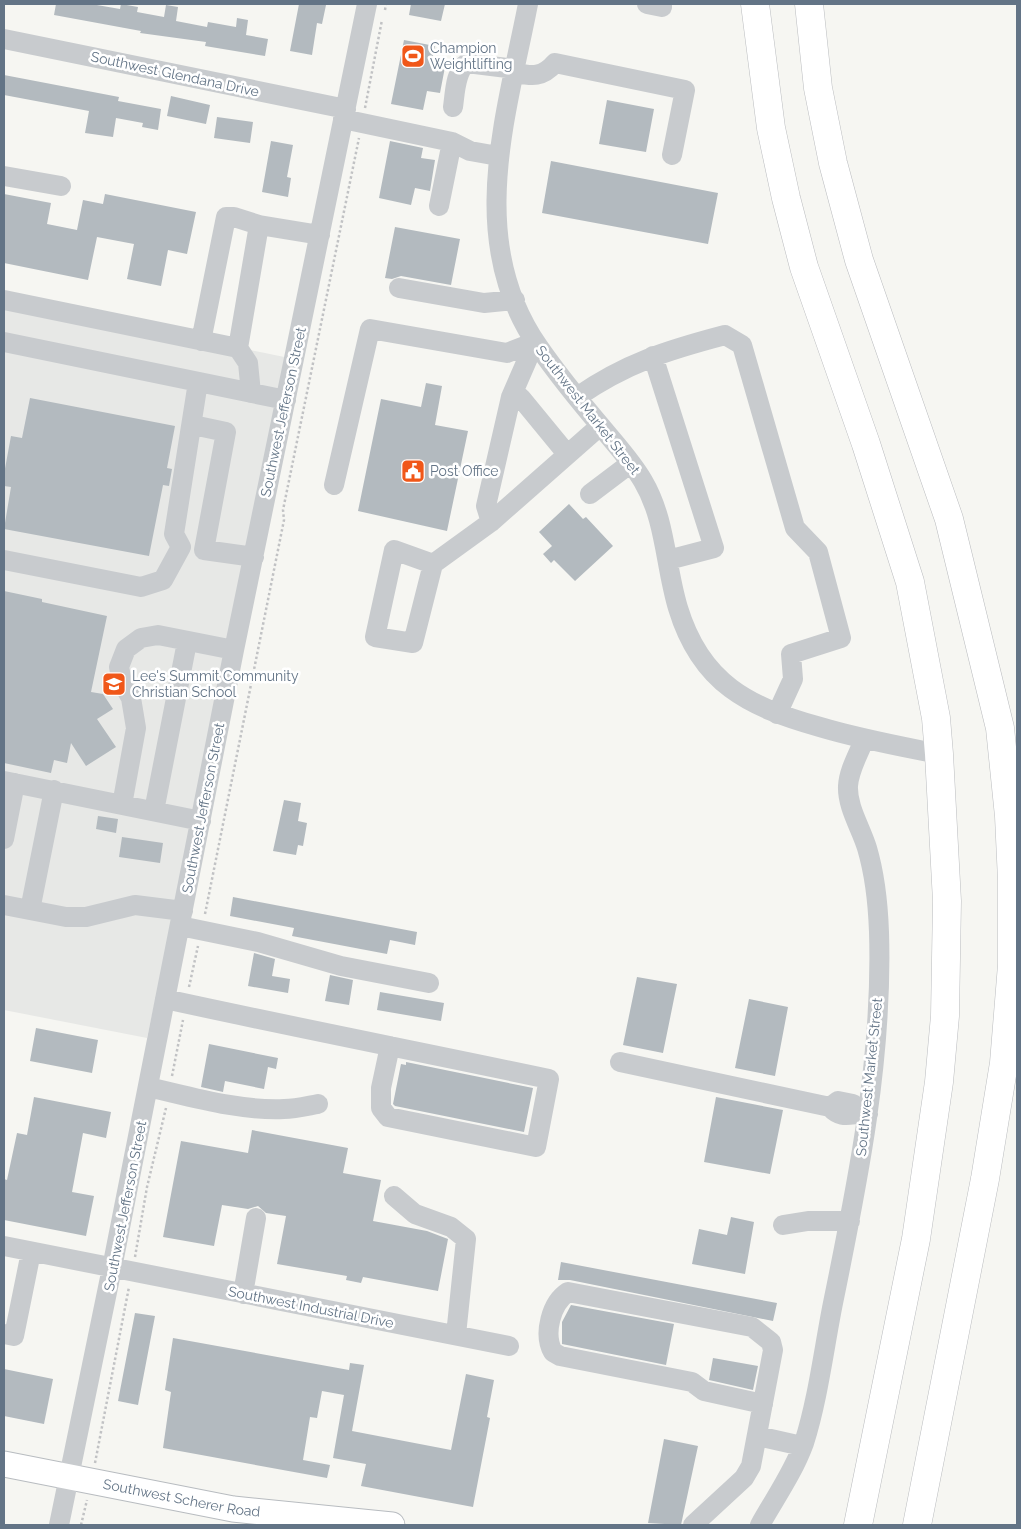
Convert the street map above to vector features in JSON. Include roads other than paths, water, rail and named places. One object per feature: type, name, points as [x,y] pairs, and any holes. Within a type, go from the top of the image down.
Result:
[{"type":"highway","points":[[755,4],[771,128],[786,198],[804,267],[866,444],[910,582],[936,718],[940,754],[947,901],[945,1016],[939,1082],[916,1239],[858,1525]]},
{"type":"highway","points":[[809,4],[818,88],[833,163],[859,260],[949,518],[1010,766],[1012,965],[1004,1063],[985,1179],[917,1525]]},
{"type":"main road","name":"Southwest Scherer Road","points":[[4,1464],[233,1509],[392,1525]]},
{"type":"street","name":"Southwest Jefferson Street","points":[[58,1525],[80,1478],[112,1268],[234,650],[320,235],[350,117],[367,4]]},
{"type":"street","name":"Southwest Market Street","points":[[528,4],[498,156],[495,212],[498,238],[514,300],[535,342],[631,463],[652,497],[660,517],[677,605],[684,626],[709,666],[740,696],[778,714],[864,740],[850,774],[848,787],[850,803],[867,847],[873,873],[879,932],[878,1009],[850,1221],[802,1446],[787,1480],[760,1525]]},
{"type":"street","points":[[647,4],[662,7],[662,4]]},
{"type":"street","name":"Southwest Glendana Drive","points":[[4,39],[350,117],[452,142],[470,151],[498,156]]},
{"type":"street","points":[[453,107],[458,77],[462,66],[467,63],[515,71],[534,77],[548,72],[554,63],[686,90],[672,155]]},
{"type":"street","points":[[439,206],[452,142]]},
{"type":"street","points":[[4,176],[61,186]]},
{"type":"street","points":[[201,341],[226,217],[234,217],[259,225],[320,235]]},
{"type":"street","points":[[251,393],[248,363],[238,348],[259,225]]},
{"type":"street","points":[[399,288],[484,303],[514,300]]},
{"type":"street","points":[[4,300],[238,348]]},
{"type":"street","points":[[334,485],[370,329],[507,354],[535,342]]},
{"type":"street","points":[[577,397],[606,377],[668,350],[725,335],[742,345],[796,528],[818,552],[841,638],[791,654],[793,679],[778,714]]},
{"type":"street","points":[[4,342],[286,400]]},
{"type":"street","points":[[491,522],[486,506],[511,396],[535,342]]},
{"type":"street","points":[[653,356],[714,548],[668,560]]},
{"type":"street","points":[[181,547],[174,534],[193,425],[198,382]]},
{"type":"street","points":[[511,396],[521,398],[567,454]]},
{"type":"street","points":[[193,425],[226,432],[204,550]]},
{"type":"street","points":[[433,564],[394,550],[374,637],[413,643],[433,564],[491,522],[600,426]]},
{"type":"street","points":[[590,494],[631,463]]},
{"type":"street","points":[[181,547],[254,557]]},
{"type":"street","points":[[4,560],[141,586],[163,580],[181,547]]},
{"type":"street","points":[[122,804],[136,728],[131,698],[122,682],[119,667],[126,648],[141,638],[158,634],[187,642],[234,650]]},
{"type":"street","points":[[154,811],[187,642]]},
{"type":"street","points":[[864,740],[940,754]]},
{"type":"street","points":[[4,838],[9,782],[201,820]]},
{"type":"street","points":[[30,910],[54,790]]},
{"type":"street","points":[[4,906],[66,917],[86,916],[135,905],[182,918],[201,930],[258,942],[341,966],[429,982]]},
{"type":"street","points":[[166,999],[549,1079],[536,1147],[388,1117],[381,1108],[381,1088],[390,1046]]},
{"type":"street","points":[[620,1062],[830,1107],[838,1101],[853,1104],[864,1113]]},
{"type":"street","points":[[148,1087],[254,1108],[285,1109],[318,1104]]},
{"type":"street","points":[[394,1196],[415,1214],[451,1227],[466,1239],[456,1336]]},
{"type":"street","points":[[242,1294],[256,1218]]},
{"type":"street","points":[[783,1226],[808,1221],[850,1221]]},
{"type":"street","name":"Southwest Industrial Drive","points":[[4,1246],[509,1346]]},
{"type":"street","points":[[4,1334],[14,1336],[31,1252]]},
{"type":"street","points":[[693,1525],[744,1478],[752,1466],[773,1350],[771,1342],[752,1327],[568,1292],[560,1297],[555,1306],[548,1338],[553,1352],[560,1356],[692,1382],[704,1390],[763,1404]]},
{"type":"street","points":[[757,1436],[802,1446]]},
{"type":"place","name":"Champion Weightlifting","points":[[413,56]]},
{"type":"place","name":"Post Office","points":[[413,471]]},
{"type":"place","name":"Lee's Summit Community Christian School","points":[[114,684]]}]
